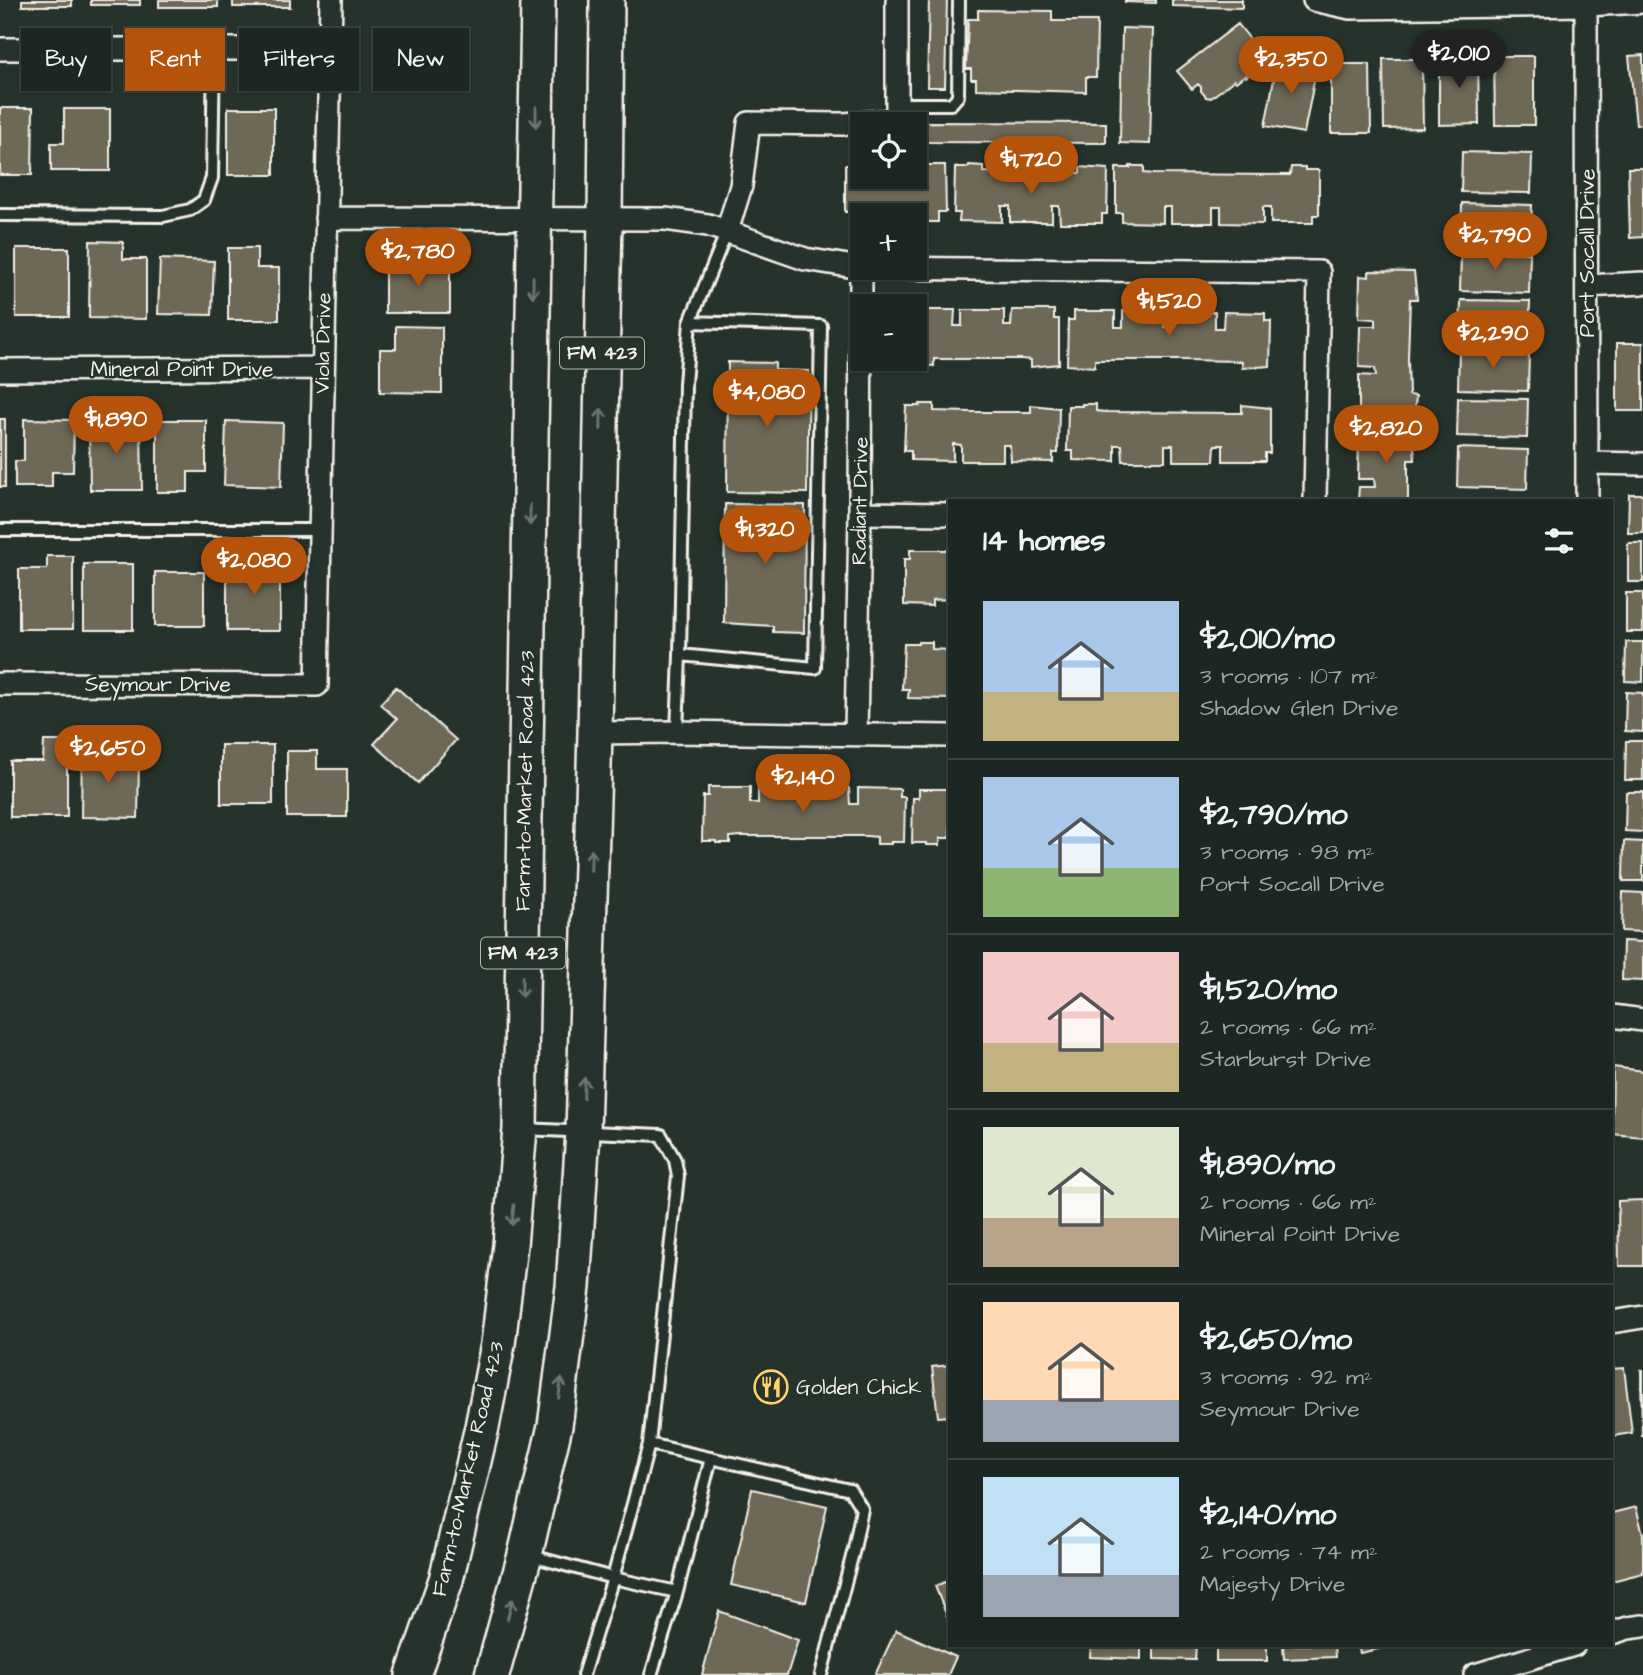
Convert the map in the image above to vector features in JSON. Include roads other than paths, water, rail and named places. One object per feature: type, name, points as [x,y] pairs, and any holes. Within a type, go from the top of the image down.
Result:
[{"type":"main road","name":"Farm-to-Market Road 423","points":[[413,1675],[446,1580],[482,1427],[498,1344],[520,1129],[538,0]]},
{"type":"main road","name":"FM 423","points":[[492,1675],[525,1555],[555,1426],[573,1287],[583,1132],[595,733],[607,0]]},
{"type":"street","name":"Viola Drive","points":[[330,28],[331,0]]},
{"type":"street","points":[[727,231],[741,186],[749,123],[843,124],[897,120],[897,0]]},
{"type":"street","points":[[1314,0],[1350,8],[1643,2]]},
{"type":"street","name":"Port Socall Drive","points":[[1586,5],[1587,499]]},
{"type":"street","points":[[0,48],[125,48]]},
{"type":"street","name":"Viola Drive","points":[[317,685],[329,91]]},
{"type":"street","points":[[326,218],[665,219],[708,225],[806,259],[850,266]]},
{"type":"street","points":[[927,269],[1319,272],[1315,499]]},
{"type":"street","name":"Radiant Drive","points":[[856,734],[861,280]]},
{"type":"street","points":[[1587,286],[1643,283]]},
{"type":"street","name":"Mineral Point Drive","points":[[0,370],[323,368]]},
{"type":"street","points":[[1588,463],[1643,464]]},
{"type":"street","points":[[860,513],[948,514]]},
{"type":"street","name":"Seymour Drive","points":[[0,684],[317,685]]},
{"type":"street","points":[[595,733],[948,736]]},
{"type":"street","points":[[1613,1016],[1643,1020]]},
{"type":"street","points":[[1613,1322],[1643,1317]]},
{"type":"street","points":[[1613,1633],[1643,1626]]},
{"type":"street","points":[[1475,1675],[1567,1647]]},
{"type":"lane","points":[[897,104],[951,104],[958,96],[959,0]]},
{"type":"lane","points":[[0,215],[163,216],[190,210],[205,200],[212,178],[213,91]]},
{"type":"lane","points":[[677,732],[685,384],[690,322],[727,231]]},
{"type":"lane","points":[[680,655],[815,668],[821,326],[690,322]]},
{"type":"lane","points":[[0,530],[320,530]]},
{"type":"lane","points":[[520,1129],[661,1135],[675,1160],[678,1176],[649,1444],[613,1578],[583,1675]]},
{"type":"lane","points":[[649,1444],[850,1490],[862,1508],[851,1562],[821,1675]]},
{"type":"lane","points":[[651,1675],[677,1592],[711,1458]]},
{"type":"lane","points":[[525,1555],[677,1592]]},
{"type":"place","name":"Golden Chick","points":[[771,1387]]}]
